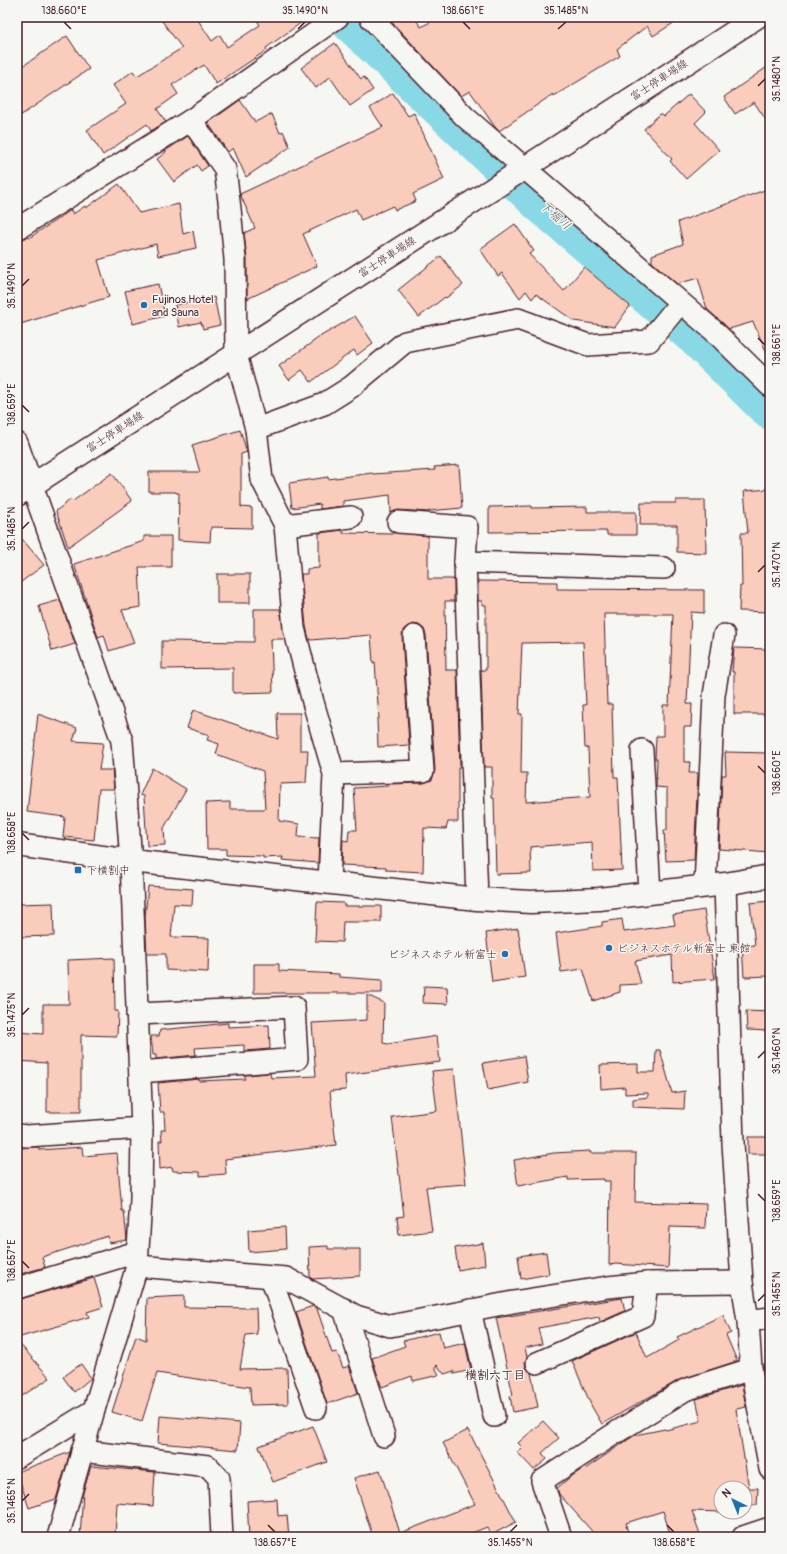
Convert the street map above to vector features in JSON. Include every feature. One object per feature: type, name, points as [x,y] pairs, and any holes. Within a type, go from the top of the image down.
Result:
[{"type":"main road","name":"富士停車場線","points":[[24,490],[491,190],[756,17]]},
{"type":"main road","points":[[17,844],[130,861],[477,899],[531,902],[599,899],[715,885],[770,876]]},
{"type":"street","points":[[370,17],[465,117],[679,303],[714,331],[770,386]]},
{"type":"street","points":[[17,229],[191,120],[330,19]]},
{"type":"street","points":[[191,120],[225,169],[235,259],[236,354],[256,429],[262,480],[285,525],[294,628],[313,702],[334,774],[329,882]]},
{"type":"street","points":[[256,429],[324,404],[351,387],[405,342],[518,319],[588,345],[649,341],[679,303]]},
{"type":"street","points":[[17,443],[24,490],[122,741],[130,861],[140,1072],[142,1128],[141,1199],[137,1259],[58,1537]]},
{"type":"street","points":[[285,525],[351,517]]},
{"type":"street","points":[[398,522],[467,527],[464,562],[477,899]]},
{"type":"street","points":[[464,562],[664,568]]},
{"type":"street","points":[[724,635],[714,695],[715,885],[742,1282],[748,1321],[752,1369],[767,1428],[770,1469]]},
{"type":"street","points":[[334,774],[423,771],[414,636]]},
{"type":"street","points":[[642,750],[650,893]]},
{"type":"street","points":[[137,1014],[294,1007],[297,1059],[140,1072]]},
{"type":"street","points":[[17,1135],[27,1136],[142,1128]]},
{"type":"street","points":[[17,1288],[137,1259],[286,1278],[356,1316],[390,1326],[513,1302],[608,1287],[647,1283],[742,1282]]},
{"type":"street","points":[[271,1277],[316,1408]]},
{"type":"street","points":[[538,1363],[644,1316],[647,1283]]},
{"type":"street","points":[[344,1309],[384,1436]]},
{"type":"street","points":[[470,1310],[494,1416]]},
{"type":"street","points":[[748,1321],[770,1318]]},
{"type":"street","points":[[559,1536],[542,1481],[685,1390],[752,1369]]},
{"type":"street","points":[[17,1457],[94,1410]]},
{"type":"street","points":[[82,1451],[208,1466],[219,1478],[222,1537]]},
{"type":"street","points":[[743,1537],[770,1528]]},
{"type":"building","points":[[159,17],[196,17],[212,41],[220,35],[227,47],[260,25],[255,17],[309,17],[266,48],[267,50],[216,84],[204,65],[172,85],[178,94],[157,109],[166,122],[151,131],[147,124],[103,155],[87,130],[126,104],[113,85],[133,71],[137,76],[182,48]]},
{"type":"building","points":[[387,17],[414,17],[421,27],[439,17],[683,17],[653,36],[647,26],[617,49],[620,56],[554,96],[553,94],[499,131],[470,91],[461,96]]},
{"type":"building","points":[[67,36],[89,69],[17,118],[17,70]]},
{"type":"building","points":[[335,43],[361,79],[364,77],[373,90],[350,106],[330,77],[316,88],[301,68]]},
{"type":"building","points":[[770,65],[770,126],[754,102],[735,114],[724,97]]},
{"type":"building","points":[[393,93],[408,116],[414,113],[444,179],[413,194],[416,201],[395,210],[393,206],[361,220],[356,209],[303,234],[317,266],[247,299],[247,259],[244,233],[255,228],[240,194],[383,127],[370,108]]},
{"type":"building","points":[[689,94],[706,112],[695,123],[719,150],[686,179],[670,161],[672,159],[644,129],[661,113],[664,116]]},
{"type":"building","points":[[240,100],[255,122],[272,114],[280,133],[283,131],[290,147],[246,177],[233,148],[228,152],[208,123]]},
{"type":"building","points":[[188,136],[208,166],[201,171],[197,165],[174,182],[157,159],[166,152],[165,151]]},
{"type":"building","points":[[119,184],[139,213],[179,204],[183,234],[193,231],[196,248],[158,256],[156,244],[98,260],[109,297],[17,325],[17,241],[28,237],[29,238],[71,210],[73,214],[85,206],[86,208]]},
{"type":"building","points":[[770,188],[770,360],[753,322],[729,329],[707,309],[698,278],[677,284],[652,262],[652,255],[683,244],[678,222]]},
{"type":"building","points":[[515,224],[534,251],[529,254],[564,291],[584,267],[630,306],[615,327],[574,321],[536,294],[532,299],[526,291],[520,298],[502,273],[498,276],[480,249]]},
{"type":"building","points":[[441,256],[463,285],[419,317],[398,290]]},
{"type":"building","points":[[158,284],[165,316],[133,324],[125,291]]},
{"type":"building","points":[[214,297],[220,325],[203,329],[201,322],[179,327],[175,305]]},
{"type":"building","points":[[355,316],[373,343],[357,355],[354,350],[311,382],[302,370],[289,380],[279,366],[321,336]]},
{"type":"building","points":[[240,430],[247,452],[241,454],[241,507],[252,508],[252,528],[211,527],[210,542],[178,540],[179,493],[149,492],[149,472],[200,472],[192,445]]},
{"type":"building","points":[[459,465],[462,508],[429,512],[398,510],[391,513],[390,495],[343,501],[343,506],[320,509],[320,504],[292,508],[289,483],[328,477],[328,479],[372,473],[435,470],[434,467]]},
{"type":"building","points":[[112,473],[132,501],[68,547],[56,511],[71,499],[73,501]]},
{"type":"building","points":[[770,489],[770,512],[768,512],[770,612],[739,611],[740,586],[742,586],[741,533],[748,533],[744,491]]},
{"type":"building","points":[[676,500],[705,500],[706,553],[677,552],[677,525],[640,525],[641,503],[676,503]]},
{"type":"building","points":[[532,506],[532,508],[587,507],[587,512],[636,512],[636,535],[607,535],[607,531],[489,532],[489,507]]},
{"type":"building","points":[[343,530],[343,533],[393,534],[392,532],[428,536],[428,579],[454,579],[454,601],[445,601],[446,670],[457,670],[460,767],[458,767],[458,822],[448,822],[446,829],[424,828],[423,872],[386,870],[386,867],[342,865],[343,840],[348,841],[349,830],[357,830],[354,788],[388,786],[388,784],[424,783],[432,780],[435,770],[426,635],[424,629],[419,625],[413,624],[403,630],[402,636],[409,745],[378,747],[377,719],[379,719],[375,662],[373,663],[371,635],[309,639],[306,626],[301,574],[307,574],[307,569],[319,568],[319,533]]},
{"type":"building","points":[[17,533],[44,565],[17,585]]},
{"type":"building","points":[[144,536],[171,536],[171,567],[139,567],[141,607],[122,610],[134,643],[109,651],[104,635],[98,637],[74,564],[144,541]]},
{"type":"building","points":[[217,574],[250,574],[250,603],[217,603]]},
{"type":"building","points":[[478,581],[557,582],[557,589],[704,590],[704,613],[691,612],[687,704],[692,704],[691,727],[684,727],[684,762],[690,762],[689,773],[698,773],[694,860],[666,861],[664,830],[667,830],[667,788],[656,787],[656,736],[663,736],[663,705],[669,705],[673,614],[604,614],[607,704],[612,704],[614,777],[618,777],[622,870],[593,871],[592,842],[530,847],[531,873],[496,874],[492,767],[484,767],[481,670],[486,670],[486,605],[482,605],[482,601],[478,601]],"holes":[[[583,642],[586,705],[583,705],[585,748],[588,748],[590,797],[526,802],[527,773],[521,773],[522,714],[519,714],[522,643]]]},
{"type":"building","points":[[60,600],[75,644],[52,651],[39,606]]},
{"type":"building","points":[[254,609],[280,609],[285,639],[271,639],[273,692],[233,693],[233,668],[162,669],[162,641],[254,642]]},
{"type":"building","points":[[734,648],[770,649],[770,714],[734,714],[734,672],[732,672]]},
{"type":"building","points":[[193,710],[278,739],[277,713],[300,713],[300,750],[308,750],[306,783],[280,784],[279,821],[299,824],[298,837],[319,838],[318,863],[282,860],[283,857],[263,858],[263,856],[226,855],[226,849],[207,849],[206,803],[230,802],[230,809],[265,809],[263,771],[216,754],[219,744],[207,740],[209,735],[187,728]]},
{"type":"building","points":[[38,714],[77,728],[73,741],[103,743],[99,770],[112,770],[114,789],[99,789],[94,840],[63,837],[65,817],[27,812]]},
{"type":"building","points":[[725,752],[770,753],[770,853],[719,849],[722,775],[726,775]]},
{"type":"building","points":[[152,768],[186,789],[164,828],[165,845],[147,846],[144,796],[140,795]]},
{"type":"building","points":[[148,886],[193,889],[192,905],[174,904],[171,937],[209,938],[208,972],[166,970],[166,954],[147,954],[145,917]]},
{"type":"building","points":[[770,901],[770,976],[744,977],[742,946],[755,945],[750,903]]},
{"type":"building","points":[[317,902],[344,903],[344,906],[381,906],[381,922],[343,922],[342,942],[315,941]]},
{"type":"building","points":[[53,903],[54,936],[18,937],[17,904]]},
{"type":"building","points":[[704,910],[715,979],[673,982],[672,955],[635,961],[641,984],[620,985],[620,992],[593,1001],[583,969],[561,972],[556,933],[602,926],[602,922],[622,919],[624,932],[675,925],[673,915]]},
{"type":"building","points":[[518,928],[525,977],[492,982],[486,933]]},
{"type":"building","points":[[114,958],[115,1011],[118,1011],[117,1036],[81,1035],[81,1112],[47,1112],[47,1063],[17,1061],[17,1032],[43,1034],[43,1004],[69,1004],[68,960]]},
{"type":"building","points":[[254,964],[279,964],[279,971],[339,974],[339,977],[382,980],[382,993],[254,993]]},
{"type":"building","points":[[424,986],[447,987],[448,1004],[423,1003]]},
{"type":"building","points":[[367,995],[384,1003],[383,1043],[388,1044],[437,1036],[440,1062],[345,1075],[346,1090],[330,1091],[336,1145],[225,1159],[226,1174],[200,1176],[200,1172],[173,1171],[172,1167],[160,1169],[159,1141],[162,1141],[161,1130],[165,1130],[164,1112],[160,1112],[158,1083],[199,1079],[199,1081],[245,1079],[245,1075],[270,1073],[271,1078],[316,1076],[312,1023],[367,1020]]},
{"type":"building","points":[[746,1011],[770,1012],[770,1031],[747,1030]]},
{"type":"building","points":[[228,1023],[228,1027],[269,1025],[270,1049],[244,1051],[244,1045],[195,1048],[196,1055],[156,1059],[156,1055],[153,1055],[151,1036],[159,1036],[160,1030]]},
{"type":"building","points":[[656,1050],[660,1050],[672,1093],[685,1091],[684,1109],[633,1107],[633,1099],[648,1097],[648,1093],[625,1094],[625,1087],[601,1089],[600,1065],[638,1064],[638,1072],[655,1072]]},
{"type":"building","points":[[524,1056],[528,1082],[488,1090],[483,1063]]},
{"type":"building","points":[[454,1069],[466,1184],[426,1187],[432,1231],[399,1235],[397,1217],[404,1216],[392,1117],[437,1111],[432,1071]]},
{"type":"building","points":[[748,1137],[770,1137],[770,1154],[748,1154]]},
{"type":"building","points":[[39,1147],[39,1150],[82,1147],[83,1156],[117,1153],[122,1211],[124,1211],[127,1240],[109,1243],[108,1236],[42,1257],[45,1267],[17,1275],[17,1208],[21,1208],[17,1182],[17,1148]]},
{"type":"building","points":[[590,1151],[590,1153],[636,1153],[635,1202],[706,1204],[705,1228],[670,1227],[668,1268],[616,1264],[609,1265],[610,1181],[604,1181],[604,1179],[568,1180],[568,1177],[518,1186],[514,1160],[554,1153]]},
{"type":"building","points":[[285,1227],[286,1249],[249,1252],[248,1230]]},
{"type":"building","points":[[483,1243],[485,1265],[458,1270],[455,1248]]},
{"type":"building","points":[[328,1246],[328,1249],[360,1249],[360,1276],[312,1279],[310,1277],[309,1247]]},
{"type":"building","points":[[546,1252],[549,1274],[521,1279],[518,1256]]},
{"type":"building","points":[[94,1278],[103,1307],[87,1312],[89,1317],[17,1338],[17,1300]]},
{"type":"building","points":[[184,1296],[184,1307],[256,1308],[257,1334],[246,1335],[240,1369],[287,1368],[288,1404],[251,1405],[250,1387],[157,1373],[142,1421],[112,1412],[136,1336],[146,1340],[147,1298]]},
{"type":"building","points":[[622,1298],[625,1311],[600,1322],[599,1317],[538,1328],[542,1344],[525,1348],[527,1357],[525,1362],[526,1368],[531,1373],[538,1407],[513,1412],[510,1396],[513,1395],[496,1318]]},
{"type":"building","points":[[313,1306],[317,1309],[332,1353],[337,1352],[343,1368],[349,1366],[358,1393],[327,1404],[296,1312]]},
{"type":"building","points":[[723,1315],[731,1333],[726,1335],[737,1361],[679,1380],[602,1424],[592,1407],[572,1361],[636,1332],[647,1358],[679,1340],[677,1337]]},
{"type":"building","points":[[439,1332],[443,1348],[465,1343],[471,1370],[454,1374],[454,1371],[444,1374],[437,1365],[435,1367],[439,1375],[413,1381],[412,1376],[382,1387],[372,1358],[405,1346],[403,1341]]},
{"type":"building","points":[[17,1341],[50,1378],[17,1399]]},
{"type":"building","points":[[770,1363],[770,1400],[769,1401],[763,1364]]},
{"type":"building","points":[[81,1364],[91,1378],[74,1392],[63,1377]]},
{"type":"building","points":[[742,1385],[746,1407],[736,1409],[748,1480],[713,1480],[713,1512],[692,1511],[701,1537],[671,1537],[663,1511],[626,1523],[630,1537],[597,1537],[559,1494],[557,1488],[569,1478],[635,1435],[666,1430],[701,1421],[696,1399]]},
{"type":"building","points":[[160,1416],[240,1423],[238,1450],[158,1443]]},
{"type":"building","points":[[543,1421],[559,1438],[542,1453],[547,1459],[534,1470],[517,1452],[522,1447],[518,1443]]},
{"type":"building","points":[[313,1426],[327,1462],[273,1482],[259,1446]]},
{"type":"building","points":[[468,1430],[516,1522],[491,1535],[487,1527],[462,1537],[373,1537],[354,1478],[380,1470],[400,1533],[475,1504],[443,1443]]},
{"type":"building","points":[[70,1452],[56,1499],[29,1508],[17,1472]]},
{"type":"building","points":[[91,1466],[155,1472],[153,1506],[117,1503],[115,1537],[80,1537],[83,1493]]},
{"type":"building","points":[[753,1488],[758,1488],[757,1505],[753,1505]]},
{"type":"building","points":[[277,1499],[278,1516],[287,1515],[289,1537],[249,1537],[247,1501]]},
{"type":"waterway","name":"下堀川","points":[[344,17],[537,201],[695,337],[770,411]]},
{"type":"place","name":"Fujinos Hotel and Sauna","points":[[144,305]]},
{"type":"place","name":"下横割中","points":[[78,870]]},
{"type":"place","name":"ビジネスホテル新富士 東館","points":[[609,948]]},
{"type":"place","name":"ビジネスホテル新富士","points":[[505,954]]},
{"type":"district","name":"横割六丁目","points":[[495,1375]]}]
